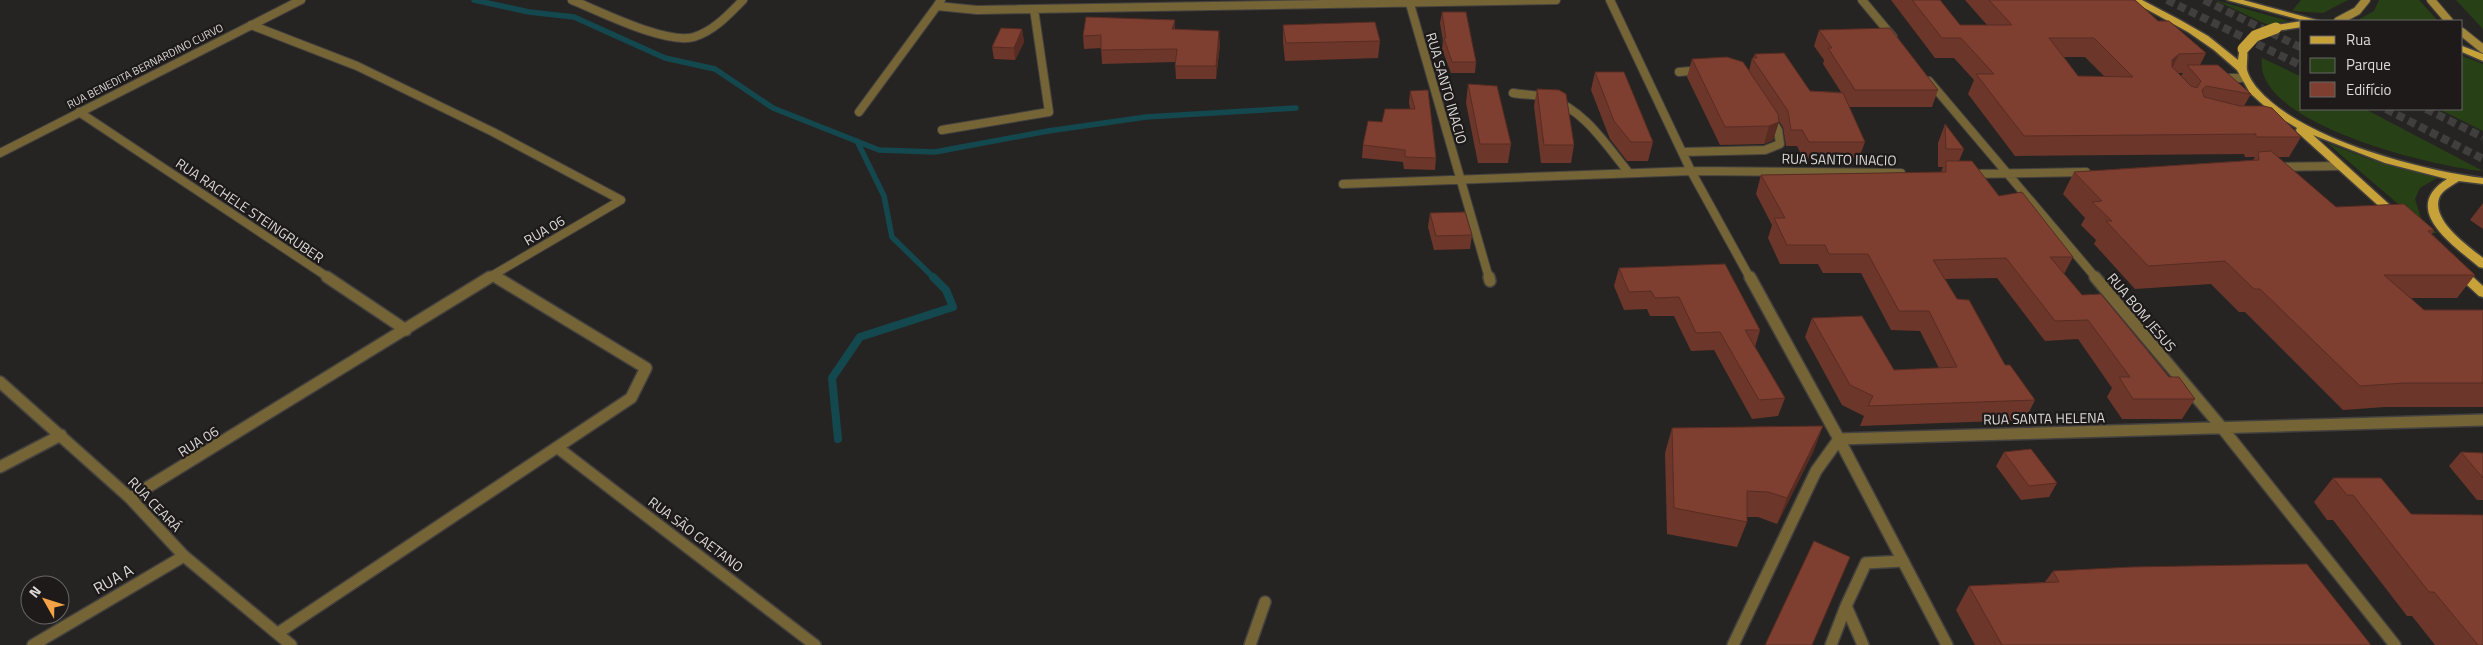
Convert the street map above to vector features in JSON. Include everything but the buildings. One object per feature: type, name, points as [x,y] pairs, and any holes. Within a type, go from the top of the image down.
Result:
[{"type":"main road","points":[[2135,0],[2204,38],[2230,57],[2263,100],[2288,119],[2406,224]]},
{"type":"main road","points":[[2232,0],[2311,20]]},
{"type":"main road","points":[[2340,20],[2357,11],[2366,0]]},
{"type":"main road","points":[[2431,0],[2448,20]]},
{"type":"main road","points":[[2243,73],[2239,58],[2243,48],[2256,36],[2276,28],[2300,24]]},
{"type":"main road","points":[[2463,33],[2483,49]]},
{"type":"main road","points":[[2463,49],[2483,58]]},
{"type":"main road","points":[[2288,119],[2323,137],[2364,154],[2410,168],[2483,186]]},
{"type":"main road","points":[[2483,181],[2456,178],[2439,189],[2433,197],[2431,206],[2433,214],[2439,223],[2483,264]]},
{"type":"main road","points":[[2447,261],[2483,293]]},
{"type":"street","name":"RUA BENEDITA BERNARDINO CURVO","points":[[0,153],[301,0]]},
{"type":"street","points":[[572,0],[667,37],[690,38],[714,28],[743,0]]},
{"type":"street","points":[[859,112],[939,3],[977,10],[1555,0]]},
{"type":"street","points":[[1610,0],[1691,171],[1838,439],[1947,645]]},
{"type":"street","points":[[1862,0],[1900,45]]},
{"type":"street","name":"RUA SANTO INACIO","points":[[1410,4],[1458,179],[1490,281]]},
{"type":"street","points":[[942,130],[1049,112],[1034,9]]},
{"type":"street","name":"RUA 06","points":[[130,498],[493,275],[622,200],[492,132],[357,66],[251,25]]},
{"type":"street","points":[[1679,72],[1715,69]]},
{"type":"street","points":[[2207,78],[2243,73]]},
{"type":"street","name":"RUA BOM JESUS","points":[[1925,76],[2223,429],[2395,645]]},
{"type":"street","points":[[1513,93],[1546,98],[1570,109],[1602,141],[1628,174]]},
{"type":"street","points":[[1682,152],[1765,150],[1780,144],[1778,130],[1763,107]]},
{"type":"street","name":"RUA RACHELE STEINGRUBER","points":[[79,112],[406,330]]},
{"type":"street","points":[[2270,119],[2288,119]]},
{"type":"street","points":[[2278,178],[2264,168],[2340,166]]},
{"type":"street","name":"RUA SANTO INACIO","points":[[1343,184],[1691,171],[1908,173]]},
{"type":"street","points":[[1957,174],[2095,172]]},
{"type":"street","points":[[2373,212],[2392,212]]},
{"type":"street","points":[[278,633],[631,398],[646,368],[493,275]]},
{"type":"street","name":"RUA CEARÁ","points":[[0,382],[130,498],[184,556],[291,645]]},
{"type":"street","name":"RUA SANTA HELENA","points":[[1838,439],[2483,420]]},
{"type":"street","points":[[0,467],[61,436]]},
{"type":"street","points":[[1733,645],[1816,471],[1838,439]]},
{"type":"street","name":"RUA SÃO CAETANO","points":[[558,448],[815,645]]},
{"type":"street","name":"RUA A","points":[[33,645],[184,556]]},
{"type":"street","points":[[1831,645],[1846,606],[1866,563],[1903,561]]},
{"type":"street","points":[[1250,645],[1265,602]]},
{"type":"street","points":[[1846,606],[1863,645]]},
{"type":"green space","points":[[2215,0],[2288,21],[2268,25]]},
{"type":"green space","points":[[2301,0],[2348,0],[2323,13],[2292,11]]},
{"type":"green space","points":[[2379,0],[2419,0],[2437,20],[2358,20],[2374,11]]},
{"type":"green space","points":[[2456,0],[2483,0],[2483,29]]},
{"type":"green space","points":[[2463,56],[2483,64],[2483,131],[2441,110],[2463,110]]},
{"type":"green space","points":[[2262,58],[2300,76],[2300,110],[2367,110],[2483,171],[2427,161],[2351,138],[2315,122],[2286,103],[2267,82]]},
{"type":"green space","points":[[2327,143],[2372,160],[2437,178],[2420,188],[2415,199],[2421,218],[2437,233],[2432,233]]},
{"type":"waterway","points":[[474,0],[529,12],[574,17],[665,58],[715,69],[773,108],[857,141]]},
{"type":"waterway","points":[[857,141],[879,150],[935,152],[1048,131],[1146,117],[1296,108]]},
{"type":"waterway","points":[[857,141],[884,196],[892,237],[934,278]]},
{"type":"waterway","points":[[838,439],[832,378],[860,337],[953,307],[946,290],[934,278]]},
{"type":"tunnel","points":[[2167,0],[2300,65]]},
{"type":"tunnel","points":[[2204,0],[2300,47]]},
{"type":"tunnel","points":[[2388,110],[2483,159]]},
{"type":"tunnel","points":[[2428,110],[2483,137]]}]
